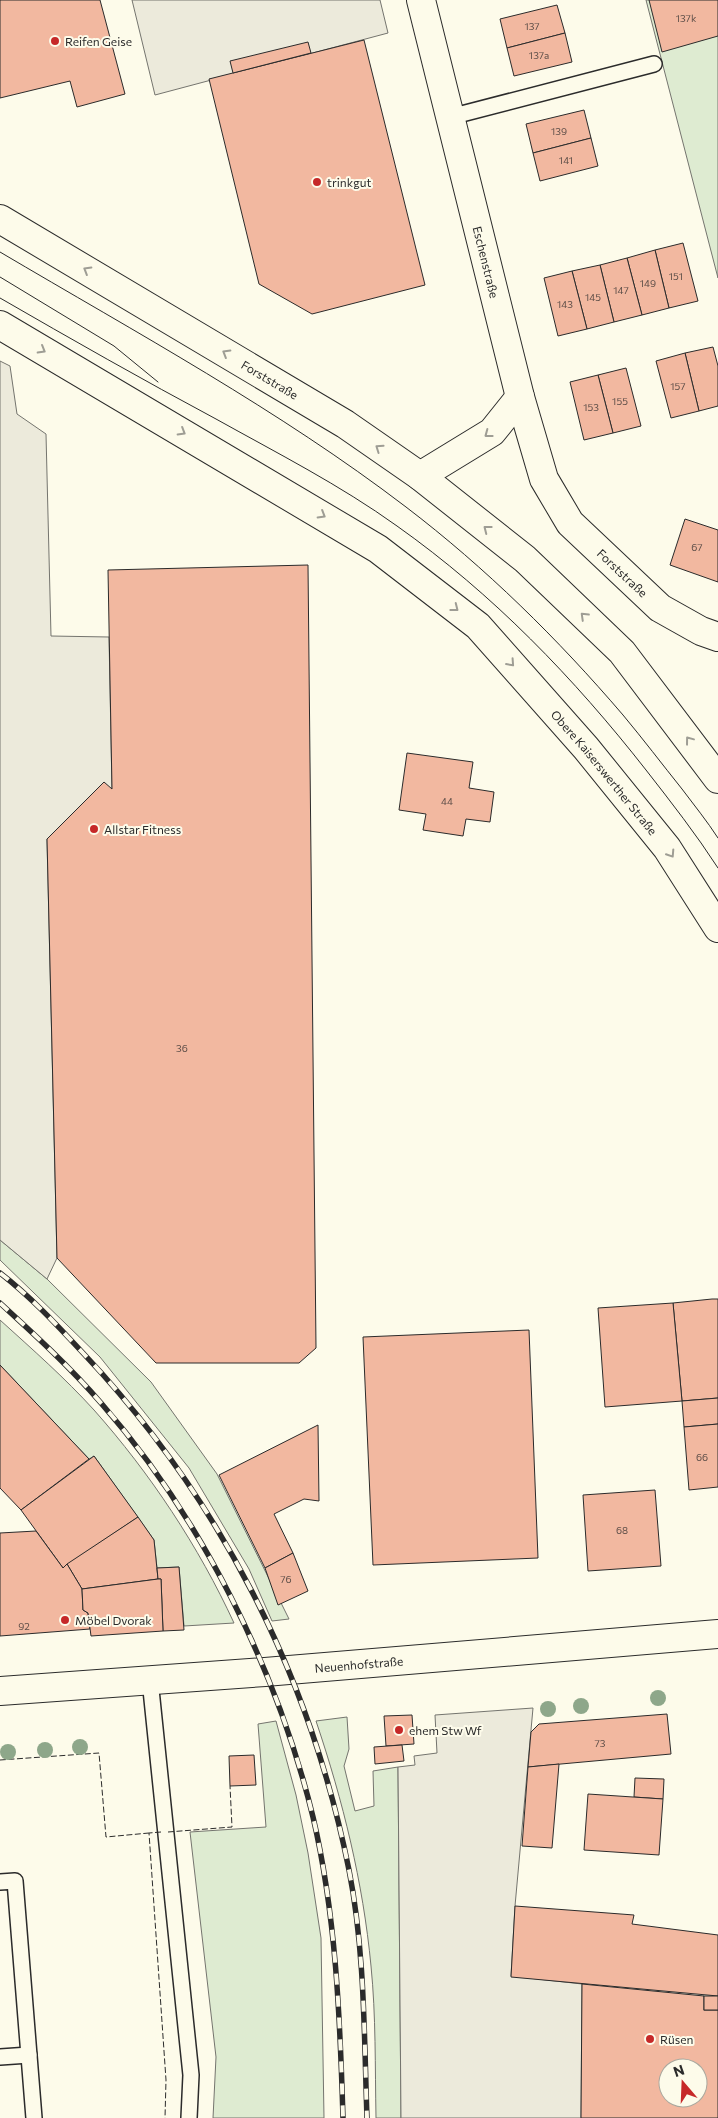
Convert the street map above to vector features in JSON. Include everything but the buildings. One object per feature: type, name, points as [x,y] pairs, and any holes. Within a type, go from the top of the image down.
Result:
[{"type":"street","name":"Eschenstraße","points":[[420,0],[520,397]]},
{"type":"street","name":"Forststraße","points":[[0,219],[345,424],[420,476],[525,559],[622,652],[718,779]]},
{"type":"street","name":"Obere Kaiserswerther Straße","points":[[0,325],[378,549],[478,626],[586,748],[667,848],[718,928]]},
{"type":"street","points":[[420,476],[492,432],[520,397]]},
{"type":"street","name":"Forststraße","points":[[520,397],[544,479],[570,523],[660,608],[702,631],[718,637]]},
{"type":"street","name":"Neuenhofstraße","points":[[0,1691],[718,1634]]},
{"type":"lane","points":[[450,117],[654,64]]},
{"type":"lane","points":[[150,1680],[191,2076],[189,2118]]},
{"type":"lane","points":[[0,1882],[16,1881],[34,2118]]},
{"type":"lane","points":[[0,2057],[30,2055]]},
{"type":"green space","points":[[646,0],[718,0],[718,278]]},
{"type":"green space","points":[[0,1240],[47,1279],[151,1382],[217,1474],[289,1619],[272,1621],[249,1569],[189,1468],[100,1357],[0,1260]]},
{"type":"green space","points":[[0,1320],[83,1398],[135,1459],[189,1539],[234,1623],[184,1626],[179,1567],[157,1568],[154,1540],[94,1456],[89,1459],[0,1365]]},
{"type":"green space","points":[[347,1717],[349,1749],[344,1766],[355,1811],[374,1806],[373,1771],[398,1767],[401,2118],[376,2118],[373,1985],[363,1904],[351,1842],[335,1781],[316,1721]]},
{"type":"green space","points":[[276,1721],[296,1795],[308,1853],[321,1938],[324,2118],[213,2118],[216,2057],[190,1832],[266,1827],[258,1724]]},
{"type":"shaded area","points":[[132,0],[380,0],[388,33],[155,95]]},
{"type":"shaded area","points":[[0,361],[10,366],[17,414],[46,434],[51,636],[109,637],[112,789],[47,839],[57,1258],[47,1279],[0,1240]]},
{"type":"shaded area","points":[[533,1708],[515,1906],[511,1976],[582,1984],[581,2118],[401,2118],[398,1767],[415,1765],[414,1756],[437,1753],[435,1715]]},
{"type":"tram line","points":[[0,252],[258,405],[358,472],[436,530],[520,605],[573,659],[630,724],[718,838]]},
{"type":"tram line","points":[[0,277],[114,346],[158,382]]},
{"type":"tram line","points":[[0,298],[331,483],[397,526],[432,552],[499,609],[561,670],[619,736],[665,794],[718,868]]},
{"type":"railway","points":[[0,1273],[33,1301],[83,1353],[132,1409],[176,1467],[217,1528],[252,1592],[284,1659],[310,1727],[332,1798],[349,1870],[361,1962],[367,2118]]},
{"type":"railway","points":[[0,1303],[77,1377],[137,1447],[203,1545],[231,1597],[256,1651],[279,1706],[298,1761],[321,1854],[336,1966],[343,2118]]},
{"type":"fence","points":[[0,1760],[99,1753],[106,1837],[149,1833]]},
{"type":"fence","points":[[168,1832],[232,1827],[230,1786]]},
{"type":"fence","points":[[161,1832],[149,1833],[166,2080],[165,2118]]},
{"type":"place","name":"Reifen Geise","points":[[55,41]]},
{"type":"place","name":"trinkgut","points":[[317,182]]},
{"type":"place","name":"Allstar Fitness","points":[[94,829]]},
{"type":"place","name":"Möbel Dvorak","points":[[65,1620]]},
{"type":"place","name":"ehem Stw Wf","points":[[399,1730]]},
{"type":"place","name":"Rüsen","points":[[650,2039]]}]
